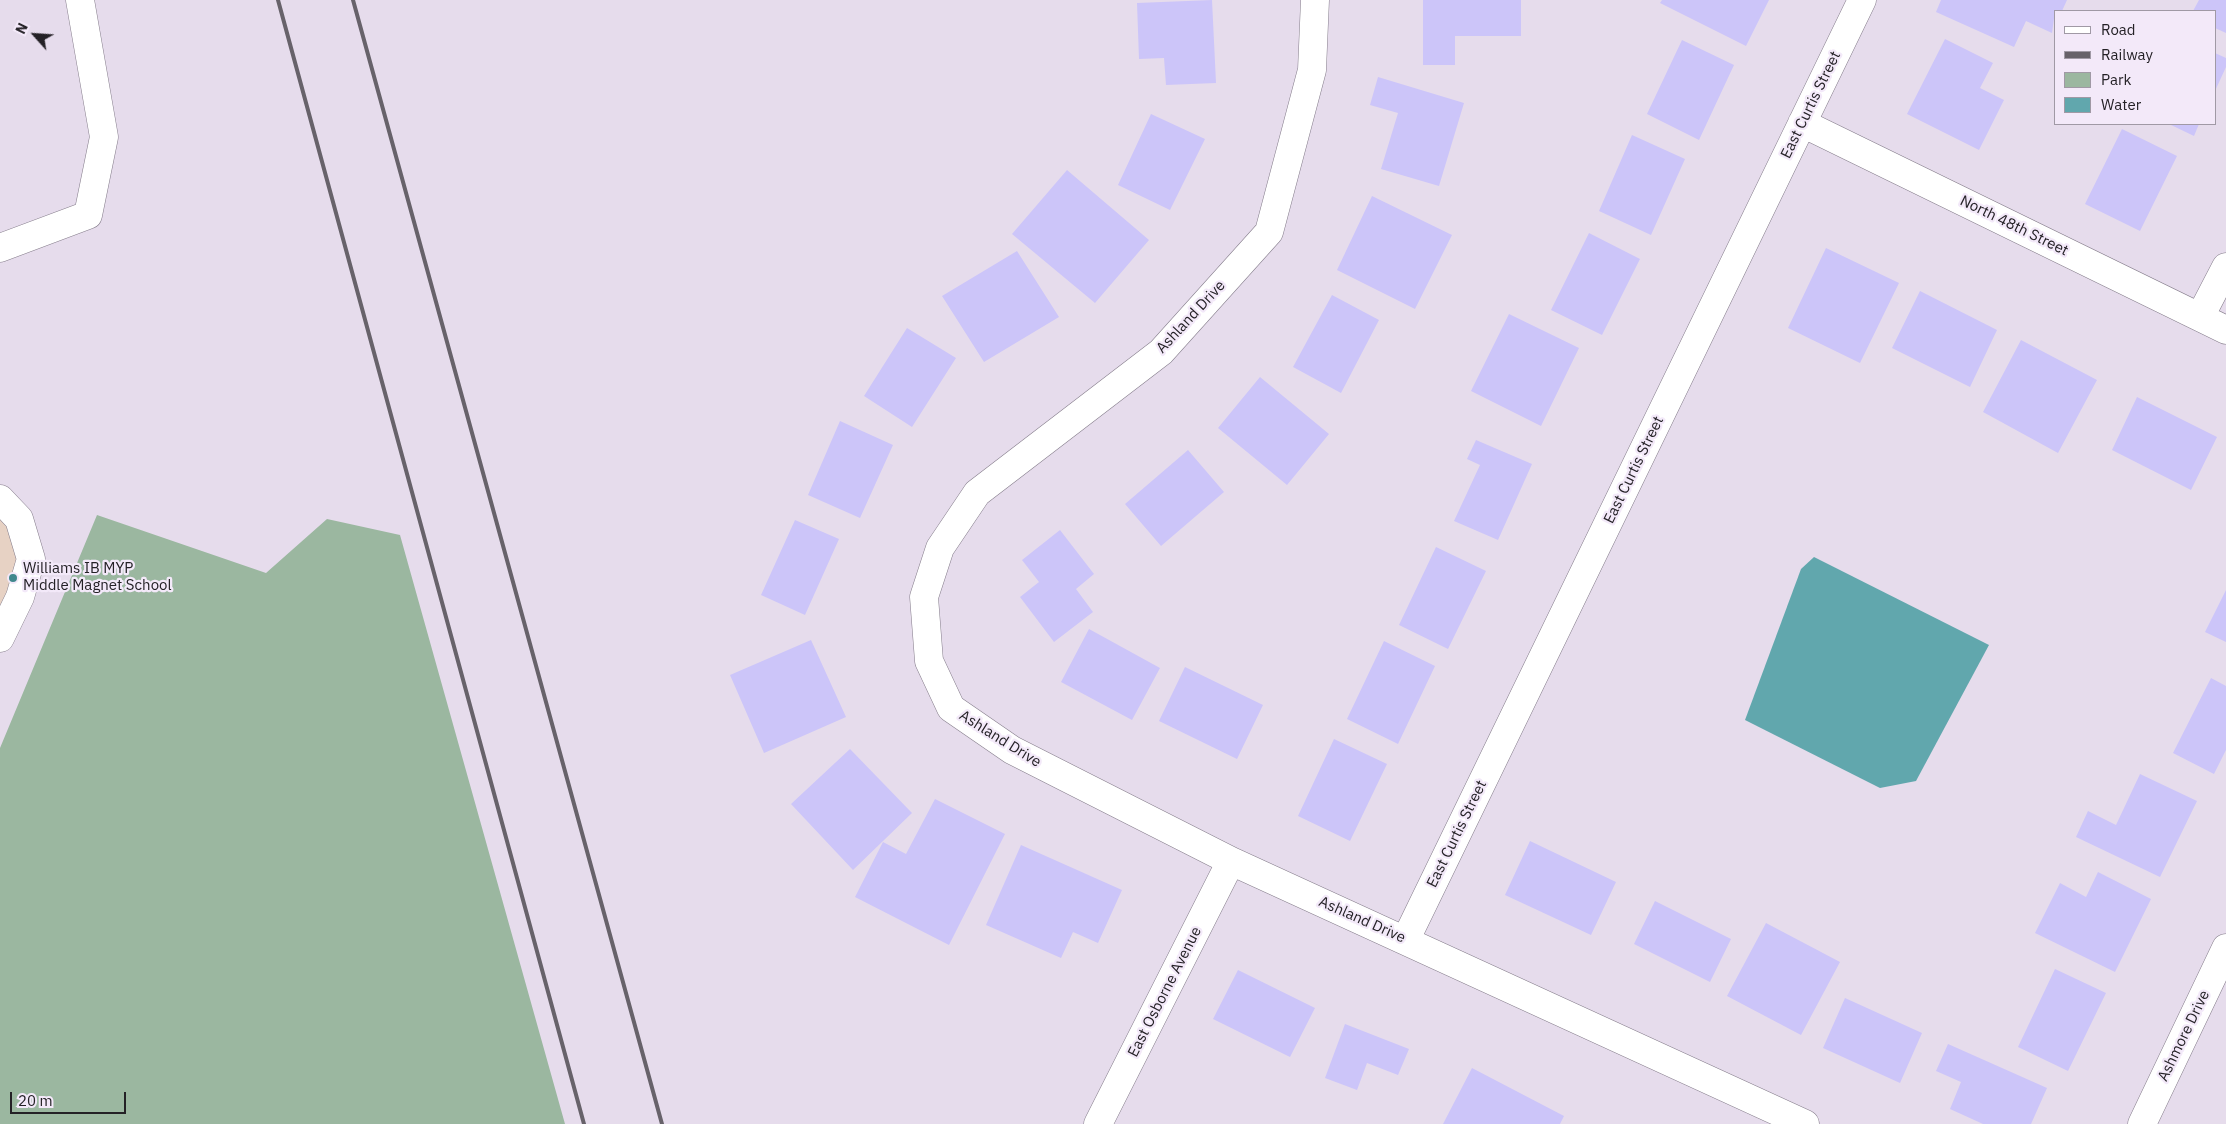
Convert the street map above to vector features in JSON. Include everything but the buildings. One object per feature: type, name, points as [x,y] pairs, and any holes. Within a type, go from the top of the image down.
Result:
[{"type":"street","points":[[0,248],[88,215],[104,137],[80,0]]},
{"type":"street","name":"Ashland Drive","points":[[1315,0],[1312,70],[1269,232],[1161,352],[977,492],[940,548],[924,597],[929,661],[951,708],[1012,750],[1231,861],[1406,939],[1805,1124]]},
{"type":"street","name":"East Curtis Street","points":[[1406,939],[1862,0]]},
{"type":"street","name":"North 48th Street","points":[[1802,123],[2226,330]]},
{"type":"street","points":[[2200,317],[2226,267]]},
{"type":"street","points":[[0,499],[19,519],[31,559],[20,597],[0,638]]},
{"type":"street","name":"East Osborne Avenue","points":[[1098,1124],[1231,861]]},
{"type":"street","name":"Ashmore Drive","points":[[2142,1124],[2226,948]]},
{"type":"shaded area","name":"Williams IB MYP Middle Magnet School","points":[[0,499],[31,559],[0,638]]},
{"type":"green space","points":[[97,515],[266,573],[327,519],[400,535],[565,1124],[0,1124],[0,748]]},
{"type":"water","points":[[1814,557],[1989,645],[1916,781],[1880,788],[1745,720],[1801,569]]},
{"type":"railway","points":[[278,0],[584,1124]]},
{"type":"railway","points":[[353,0],[662,1124]]},
{"type":"place","name":"Williams IB MYP Middle Magnet School","points":[[13,578]]}]
